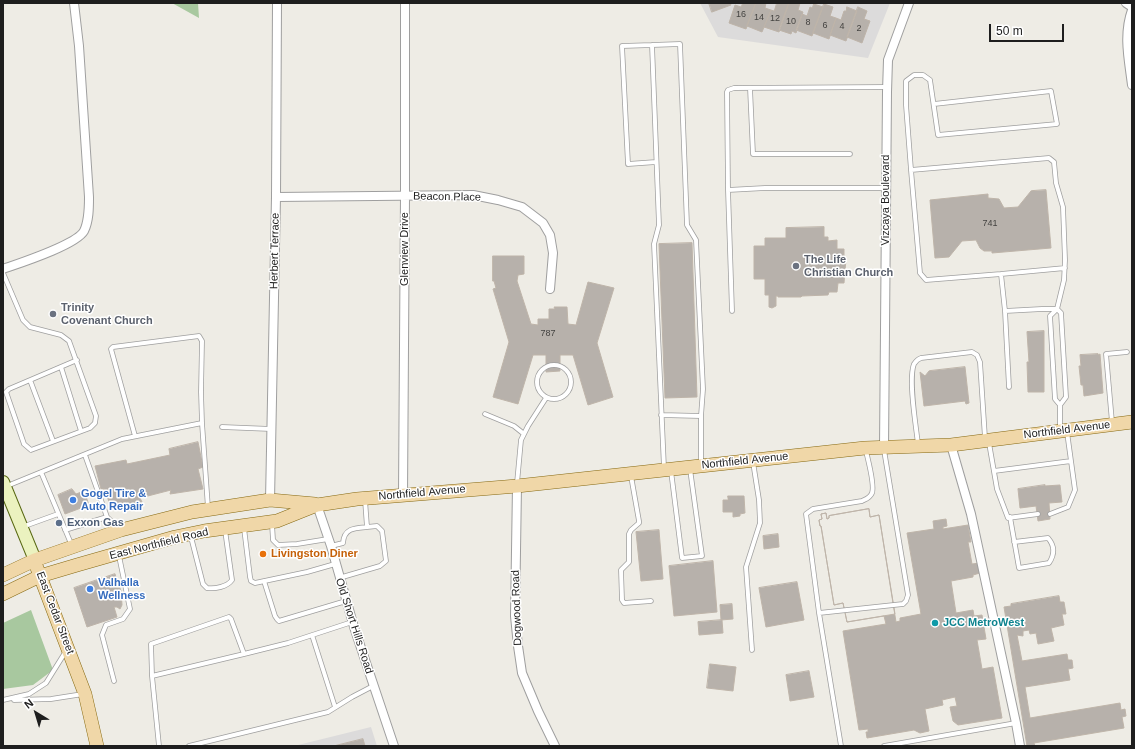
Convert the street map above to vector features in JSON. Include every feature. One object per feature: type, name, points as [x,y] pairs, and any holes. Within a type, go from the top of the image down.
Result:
[{"type":"main road","name":"Northfield Avenue","points":[[361,498],[517,486],[865,448],[951,445],[1132,422]]},
{"type":"main road","name":"East Cedar Street","points":[[4,485],[35,560],[85,694],[97,746]]},
{"type":"main road","name":"East Northfield Road","points":[[3,594],[40,576],[190,534],[277,521],[317,505],[361,498]]},
{"type":"main road","name":"East Northfield Road","points":[[3,575],[35,560],[121,530],[208,509],[270,500],[317,505]]},
{"type":"main road","points":[[204,531],[211,522],[266,514],[270,500]]},
{"type":"street","points":[[3,269],[72,242],[83,231],[89,212],[79,46],[74,3]]},
{"type":"street","name":"Herbert Terrace","points":[[270,500],[276,197],[277,3]]},
{"type":"street","name":"Glenview Drive","points":[[404,495],[405,3]]},
{"type":"street","name":"Vizcaya Boulevard","points":[[884,448],[888,60],[909,3]]},
{"type":"street","points":[[1126,3],[1132,7]]},
{"type":"street","points":[[1132,10],[1126,33],[1132,85]]},
{"type":"street","name":"Beacon Place","points":[[276,197],[473,195],[522,207],[543,223],[550,235],[553,253],[550,289]]},
{"type":"street","points":[[951,445],[971,514],[1020,746]]},
{"type":"street","name":"Dogwood Road","points":[[517,486],[516,616],[518,646],[522,673],[555,746]]},
{"type":"street","name":"Old Short Hills Road","points":[[317,505],[330,543],[352,622],[394,746]]},
{"type":"lane","points":[[652,45],[659,225],[654,244],[661,415],[667,469],[682,558],[702,556],[695,466],[703,389],[696,240],[687,225],[680,44],[622,46],[628,164],[656,162]]},
{"type":"lane","points":[[934,104],[1051,91],[1057,124],[938,135],[930,80],[923,75],[914,76],[906,81],[910,170],[920,273],[926,280],[1065,268]]},
{"type":"lane","points":[[732,312],[728,190],[728,90],[734,88],[887,87]]},
{"type":"lane","points":[[750,88],[753,154],[850,154]]},
{"type":"lane","points":[[910,170],[1049,158],[1054,162],[1056,183],[1063,207],[1065,268],[1064,280],[1057,309],[1050,316],[1055,399],[1060,405],[1063,431],[1071,461],[1075,490],[1068,507],[1050,514]]},
{"type":"lane","points":[[728,190],[765,188],[886,188]]},
{"type":"lane","points":[[3,273],[23,320],[30,327],[51,332],[66,338],[69,341],[76,360],[96,416],[95,423],[90,428],[31,450],[24,444],[6,392],[9,389],[76,360]]},
{"type":"lane","points":[[1001,274],[1005,311],[1009,387]]},
{"type":"lane","points":[[1005,311],[1057,309],[1061,313],[1066,397],[1060,405]]},
{"type":"lane","points":[[135,436],[110,349],[113,347],[199,336],[202,341],[202,423],[208,509]]},
{"type":"lane","points":[[918,446],[912,380],[914,364],[921,358],[972,352],[977,355],[980,362],[987,440],[997,489],[1008,518],[1038,514]]},
{"type":"lane","points":[[1113,424],[1106,354],[1127,352]]},
{"type":"lane","points":[[554,365],[560,366],[571,378],[570,390],[562,398],[551,400],[546,398],[538,390],[536,384],[537,378],[543,369],[554,365]]},
{"type":"lane","points":[[60,367],[81,431]]},
{"type":"lane","points":[[30,380],[53,441]]},
{"type":"lane","points":[[517,486],[521,440],[546,398]]},
{"type":"lane","points":[[485,414],[514,426],[524,434]]},
{"type":"lane","points":[[661,415],[701,416]]},
{"type":"lane","points":[[4,485],[41,472],[122,439],[202,423]]},
{"type":"lane","points":[[222,427],[272,429]]},
{"type":"lane","points":[[841,746],[819,613],[806,514],[813,509],[862,501],[868,498],[872,492],[871,470],[865,448]]},
{"type":"lane","points":[[819,613],[903,604],[906,601],[908,594],[884,448]]},
{"type":"lane","points":[[85,454],[106,517],[121,530]]},
{"type":"lane","points":[[752,650],[746,567],[760,523],[759,500],[753,460]]},
{"type":"lane","points":[[994,471],[1071,461]]},
{"type":"lane","points":[[41,472],[72,547]]},
{"type":"lane","points":[[630,473],[639,523],[631,530],[629,534],[629,562],[621,570],[622,600],[624,603],[650,601]]},
{"type":"lane","points":[[361,498],[367,527]]},
{"type":"lane","points":[[22,527],[58,514]]},
{"type":"lane","points":[[65,530],[106,517]]},
{"type":"lane","points":[[1010,517],[1014,542],[1020,568],[1049,563],[1053,558],[1054,549],[1052,542],[1048,538],[1014,542]]},
{"type":"lane","points":[[272,522],[273,540],[278,545],[343,543],[343,538],[351,528],[378,526],[382,531],[386,561],[380,566],[339,578]]},
{"type":"lane","points":[[244,526],[250,577],[255,583],[307,572],[335,564]]},
{"type":"lane","points":[[190,534],[203,584],[207,588],[214,588],[228,585],[232,580],[224,528]]},
{"type":"lane","points":[[114,681],[102,635],[106,625],[123,619],[130,610],[118,554]]},
{"type":"lane","points":[[264,581],[276,619],[279,620],[346,601]]},
{"type":"lane","points":[[159,746],[152,676],[151,644],[229,617],[244,654]]},
{"type":"lane","points":[[152,676],[312,636],[352,622]]},
{"type":"lane","points":[[312,636],[335,707]]},
{"type":"lane","points":[[4,700],[29,694],[46,683],[68,647]]},
{"type":"lane","points":[[189,746],[328,712],[373,686]]},
{"type":"lane","points":[[4,700],[52,699],[85,694]]},
{"type":"lane","points":[[884,746],[1016,723]]},
{"type":"shaded area","points":[[700,3],[890,3],[868,58],[718,37]]},
{"type":"shaded area","points":[[371,727],[377,746],[294,746]]},
{"type":"green space","points":[[172,3],[198,3],[199,18]]},
{"type":"green space","points":[[31,610],[53,670],[33,685],[3,689],[3,623]]},
{"type":"building","points":[[709,3],[730,3],[731,5],[712,12]]},
{"type":"building","points":[[743,3],[756,3],[746,29],[729,23],[735,5],[741,7]]},
{"type":"building","points":[[756,3],[766,3],[765,8],[771,10],[762,32],[747,26]]},
{"type":"building","points":[[777,3],[789,3],[779,32],[764,27],[771,10],[774,11]]},
{"type":"building","points":[[789,3],[800,3],[798,10],[803,12],[796,33],[792,31],[791,34],[779,30]]},
{"type":"building","points":[[814,4],[823,7],[812,36],[796,30],[802,14],[807,16],[810,7],[812,8]]},
{"type":"building","points":[[824,4],[833,7],[830,16],[836,18],[829,39],[813,33]]},
{"type":"building","points":[[847,7],[857,11],[846,41],[830,35],[836,18],[841,20]]},
{"type":"building","points":[[858,7],[867,11],[864,19],[870,21],[862,43],[847,37]]},
{"type":"building","points":[[1046,190],[1051,248],[992,253],[992,251],[984,251],[980,248],[976,240],[962,241],[949,257],[935,258],[930,200],[988,194],[988,198],[999,199],[1004,208],[1018,207],[1031,191]]},
{"type":"building","points":[[824,227],[824,237],[828,237],[828,241],[837,240],[837,249],[844,249],[844,259],[846,259],[844,283],[838,283],[837,292],[829,292],[828,295],[801,297],[776,296],[776,306],[772,308],[769,307],[769,295],[765,295],[765,279],[754,279],[754,246],[765,246],[765,238],[786,238],[786,228]]},
{"type":"building","points":[[692,243],[697,397],[665,398],[659,244]]},
{"type":"building","points":[[493,256],[524,256],[524,274],[518,275],[517,281],[531,324],[538,325],[538,319],[549,319],[549,309],[555,309],[554,307],[567,307],[568,324],[576,325],[588,282],[614,288],[597,343],[613,397],[588,405],[573,355],[560,355],[560,371],[546,372],[546,355],[533,355],[518,404],[493,397],[509,342],[493,289],[496,288],[493,281]]},
{"type":"building","points":[[1044,331],[1044,392],[1028,392],[1027,362],[1029,362],[1027,332]]},
{"type":"building","points":[[1100,354],[1103,393],[1084,396],[1079,366],[1081,366],[1080,355]]},
{"type":"building","points":[[965,367],[969,403],[966,404],[965,401],[924,406],[920,372],[925,376],[929,371]]},
{"type":"building","points":[[198,442],[203,467],[198,469],[203,489],[170,494],[171,490],[140,498],[142,502],[111,509],[105,489],[101,489],[95,466],[126,460],[127,464],[170,455],[169,449]]},
{"type":"building","points":[[1045,485],[1060,485],[1062,502],[1049,503],[1050,519],[1038,521],[1036,506],[1020,508],[1018,489]]},
{"type":"building","name":"Gogel Tire & Auto Repair","points":[[72,489],[76,494],[84,491],[89,505],[65,514],[58,495]]},
{"type":"building","points":[[728,496],[744,496],[745,513],[740,514],[740,516],[733,517],[733,512],[723,512],[723,500],[728,500]]},
{"type":"building","name":"JCC MetroWest","points":[[869,509],[870,517],[879,515],[896,622],[900,621],[900,618],[921,614],[907,533],[934,529],[933,521],[946,519],[947,526],[943,527],[943,529],[968,525],[971,542],[968,542],[972,564],[979,563],[980,573],[973,575],[973,577],[951,581],[956,613],[973,610],[974,616],[982,615],[986,639],[977,640],[982,669],[993,667],[1002,718],[958,725],[953,721],[950,707],[957,706],[955,697],[942,700],[943,705],[925,709],[929,731],[920,733],[914,730],[867,738],[866,732],[868,732],[868,729],[859,730],[843,631],[886,624],[884,616],[847,622],[843,603],[834,605],[819,520],[822,519],[821,514],[826,513],[827,519],[829,516]]},
{"type":"building","points":[[869,509],[870,517],[879,515],[895,614],[847,622],[843,603],[834,605],[819,520],[822,519],[821,514],[826,513],[827,519],[829,516]]},
{"type":"building","points":[[659,530],[663,579],[641,581],[636,532]]},
{"type":"building","points":[[778,534],[779,547],[764,549],[763,536]]},
{"type":"building","points":[[713,561],[717,612],[674,616],[669,566]]},
{"type":"building","points":[[115,574],[121,591],[122,605],[120,609],[114,607],[117,617],[87,627],[74,588]]},
{"type":"building","points":[[797,582],[804,620],[766,627],[759,588]]},
{"type":"building","points":[[1059,596],[1060,602],[1064,602],[1066,614],[1062,614],[1064,625],[1051,628],[1054,641],[1038,644],[1036,633],[1030,634],[1029,630],[1023,631],[1023,636],[1017,635],[1022,661],[1067,654],[1068,660],[1072,660],[1073,668],[1068,669],[1070,680],[1025,687],[1030,718],[1120,703],[1121,710],[1125,709],[1126,716],[1122,717],[1124,728],[1034,743],[1035,746],[1027,746],[1004,607],[1011,606],[1011,604]]},
{"type":"building","points":[[732,604],[733,619],[721,620],[720,605]]},
{"type":"building","points":[[722,620],[723,633],[699,635],[698,622]]},
{"type":"building","points":[[710,664],[736,667],[733,691],[707,688]]},
{"type":"building","points":[[809,671],[814,697],[790,701],[786,675]]},
{"type":"building","points":[[363,739],[365,746],[334,746]]},
{"type":"place","name":"The Life Christian Church","points":[[796,266]]},
{"type":"place","name":"Trinity Covenant Church","points":[[53,314]]},
{"type":"place","name":"Gogel Tire & Auto Repair","points":[[73,500]]},
{"type":"place","name":"Exxon Gas","points":[[59,523]]},
{"type":"place","name":"Livingston Diner","points":[[263,554]]},
{"type":"place","name":"Valhalla Wellness","points":[[90,589]]},
{"type":"place","name":"JCC MetroWest","points":[[935,623]]}]
